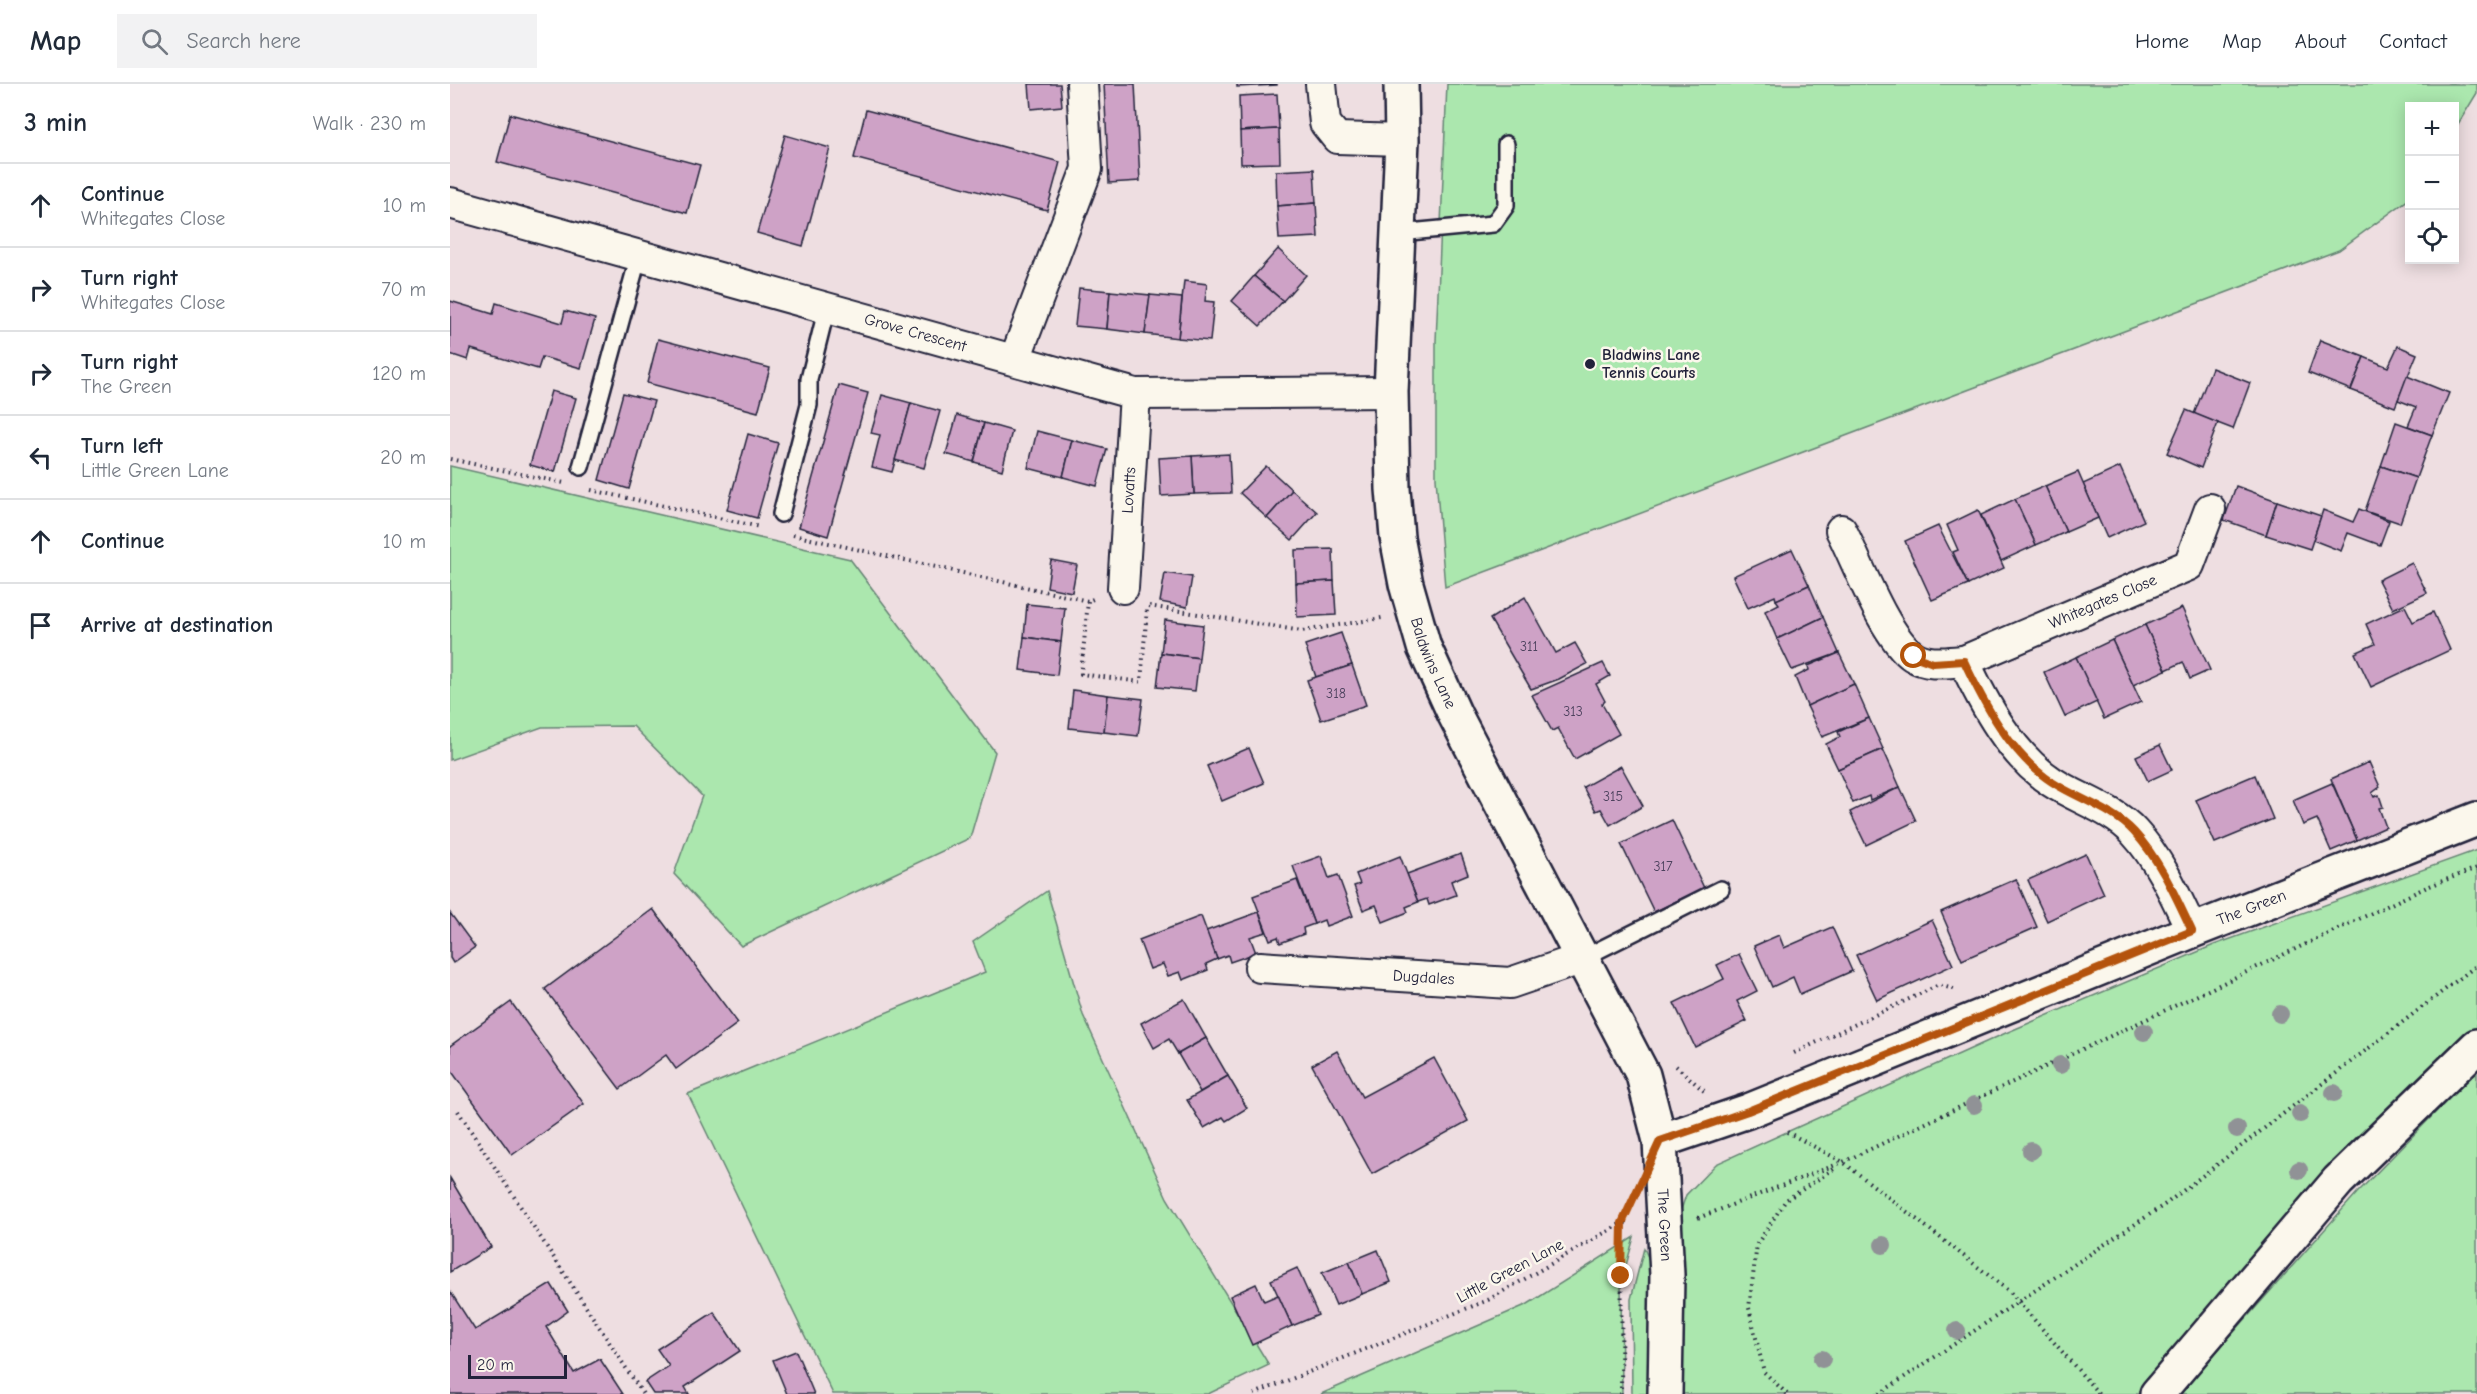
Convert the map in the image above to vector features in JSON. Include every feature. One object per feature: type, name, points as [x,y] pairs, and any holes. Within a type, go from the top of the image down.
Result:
[{"type":"street","points":[[1015,359],[1087,169],[1082,84]]},
{"type":"street","points":[[1321,84],[1324,123],[1337,138],[1402,140]]},
{"type":"street","name":"Baldwins Lane","points":[[1401,84],[1402,140],[1391,392],[1396,537],[1412,611],[1424,647],[1455,715],[1643,1075],[1660,1141]]},
{"type":"street","name":"Grove Crescent","points":[[450,203],[1135,394],[1391,392]]},
{"type":"street","name":"Lovatts","points":[[1123,588],[1135,394]]},
{"type":"street","name":"Whitegates Close","points":[[1841,530],[1885,620],[1900,642],[1914,656],[1933,663],[1964,661],[2189,565],[2210,509]]},
{"type":"street","points":[[1964,661],[1979,693],[2001,727],[2029,761],[2050,781],[2114,816],[2133,830],[2164,876],[2192,931]]},
{"type":"street","name":"The Green","points":[[1665,1394],[1667,1275],[1660,1141],[1748,1111],[2192,931],[2477,819]]},
{"type":"street","name":"Dugdales","points":[[1260,967],[1510,983],[1583,958]]},
{"type":"street","points":[[2157,1394],[2338,1181],[2477,1046]]},
{"type":"lane","points":[[1398,233],[1493,224],[1506,206],[1506,144]]},
{"type":"lane","points":[[581,466],[639,255]]},
{"type":"lane","points":[[781,514],[809,405],[809,379],[826,307]]},
{"type":"lane","points":[[1583,958],[1721,889]]},
{"type":"path","points":[[450,459],[576,486]]},
{"type":"path","points":[[587,489],[770,529]]},
{"type":"path","points":[[782,532],[1088,601],[1123,588],[1148,606],[1302,631],[1412,611]]},
{"type":"path","points":[[1088,601],[1081,674],[1141,682],[1148,606]]},
{"type":"path","points":[[1622,1223],[1696,1219],[1843,1162],[2427,887],[2477,868]]},
{"type":"path","points":[[1880,1394],[2167,1203],[2477,965]]},
{"type":"path","points":[[1791,1055],[1939,986],[1957,990],[1968,986]]},
{"type":"path","points":[[1675,1065],[1707,1094]]},
{"type":"path","points":[[458,1111],[643,1394]]},
{"type":"path","points":[[1748,1111],[1843,1162],[2010,1292],[2098,1394]]},
{"type":"path","points":[[1787,1394],[1764,1372],[1749,1308],[1757,1244],[1786,1200],[1843,1162]]},
{"type":"path","points":[[1621,1394],[1622,1223],[1632,1203]]},
{"type":"path","name":"Little Green Lane","points":[[1254,1394],[1488,1300],[1622,1223]]},
{"type":"green space","points":[[1447,84],[2477,84],[2477,93],[2459,122],[2459,102],[2405,102],[2405,202],[2339,250],[1445,587],[1436,478],[1436,341]]},
{"type":"green space","points":[[450,466],[850,559],[995,752],[970,838],[741,946],[674,874],[702,796],[633,726],[542,727],[450,760]]},
{"type":"green space","points":[[2477,850],[2477,1053],[2157,1394],[1680,1394],[1681,1210],[1686,1195],[1716,1164],[2008,1032],[2214,945]]},
{"type":"green space","points":[[1047,891],[1083,1015],[1167,1198],[1269,1365],[1208,1394],[833,1394],[688,1094],[985,972],[973,942]]},
{"type":"green space","points":[[2477,1070],[2477,1394],[2179,1394],[2357,1193]]},
{"type":"green space","points":[[1634,1237],[1621,1283],[1622,1394],[1321,1394],[1528,1304]]},
{"type":"green space","points":[[1644,1248],[1653,1269],[1654,1394],[1632,1394],[1631,1299]]},
{"type":"building","points":[[1029,84],[1060,84],[1062,106],[1031,109]]},
{"type":"building","points":[[1104,84],[1135,84],[1140,181],[1109,183]]},
{"type":"building","points":[[1237,84],[1277,84],[1277,85],[1237,87]]},
{"type":"building","points":[[1277,94],[1279,129],[1240,131],[1239,96]]},
{"type":"building","points":[[866,110],[1060,162],[1047,210],[854,158]]},
{"type":"building","points":[[510,114],[700,165],[687,213],[497,162]]},
{"type":"building","points":[[1279,129],[1280,163],[1241,164],[1240,131]]},
{"type":"building","points":[[785,135],[830,148],[803,246],[757,233]]},
{"type":"building","points":[[1314,169],[1316,203],[1277,206],[1276,171]]},
{"type":"building","points":[[1316,203],[1318,237],[1279,239],[1277,206]]},
{"type":"building","points":[[1278,249],[1306,275],[1283,301],[1254,276]]},
{"type":"building","points":[[1254,276],[1283,301],[1260,326],[1232,301]]},
{"type":"building","points":[[1184,281],[1207,284],[1205,301],[1214,302],[1210,341],[1178,338]]},
{"type":"building","points":[[1079,288],[1110,291],[1107,329],[1075,326]]},
{"type":"building","points":[[1110,291],[1150,295],[1145,334],[1107,329]]},
{"type":"building","points":[[1150,295],[1182,298],[1178,338],[1145,334]]},
{"type":"building","points":[[450,301],[493,314],[496,303],[562,323],[565,311],[595,319],[581,368],[542,357],[538,369],[471,349],[468,360],[450,354]]},
{"type":"building","points":[[658,339],[770,368],[758,412],[647,383]]},
{"type":"building","points":[[2320,340],[2364,357],[2351,390],[2308,373]]},
{"type":"building","points":[[2398,346],[2417,354],[2395,407],[2351,390],[2364,357],[2388,367]]},
{"type":"building","points":[[2212,368],[2250,383],[2233,429],[2194,414]]},
{"type":"building","points":[[2407,376],[2449,393],[2432,435],[2408,426],[2416,407],[2398,400]]},
{"type":"building","points":[[839,385],[868,393],[828,536],[799,527]]},
{"type":"building","points":[[551,391],[576,398],[555,472],[530,465]]},
{"type":"building","points":[[623,393],[654,401],[629,489],[599,480]]},
{"type":"building","points":[[882,395],[911,403],[892,472],[872,467],[880,435],[871,433]]},
{"type":"building","points":[[911,403],[940,411],[924,468],[895,460]]},
{"type":"building","points":[[2186,410],[2218,423],[2201,468],[2167,453]]},
{"type":"building","points":[[957,415],[984,423],[974,462],[946,454]]},
{"type":"building","points":[[2396,422],[2432,435],[2416,478],[2381,466]]},
{"type":"building","points":[[984,423],[1012,431],[1002,470],[974,462]]},
{"type":"building","points":[[1037,431],[1072,440],[1063,477],[1028,468]]},
{"type":"building","points":[[748,434],[778,443],[757,518],[727,510]]},
{"type":"building","points":[[1072,440],[1107,449],[1097,486],[1063,477]]},
{"type":"building","points":[[1229,454],[1231,493],[1194,494],[1192,456]]},
{"type":"building","points":[[1192,456],[1194,494],[1161,496],[1159,458]]},
{"type":"building","points":[[1266,466],[1292,490],[1267,518],[1240,493]]},
{"type":"building","points":[[2381,466],[2416,478],[2400,523],[2365,511]]},
{"type":"building","points":[[2120,467],[2144,521],[2107,538],[2083,484]]},
{"type":"building","points":[[2078,472],[2098,518],[2066,532],[2045,486]]},
{"type":"building","points":[[2045,486],[2066,532],[2036,545],[2015,499]]},
{"type":"building","points":[[2236,486],[2277,501],[2266,535],[2224,520]]},
{"type":"building","points":[[1292,490],[1317,512],[1292,540],[1267,518]]},
{"type":"building","points":[[2015,499],[2036,545],[2001,561],[1981,515]]},
{"type":"building","points":[[2277,501],[2321,516],[2310,549],[2266,535]]},
{"type":"building","points":[[2359,509],[2389,521],[2380,545],[2348,533],[2341,551],[2313,540],[2323,510],[2353,522]]},
{"type":"building","points":[[1978,510],[2004,568],[1968,585],[1953,552],[1958,550],[1947,525]]},
{"type":"building","points":[[1938,526],[1968,585],[1932,600],[1905,541]]},
{"type":"building","points":[[1333,549],[1334,581],[1296,583],[1295,550]]},
{"type":"building","points":[[1792,549],[1809,585],[1776,600],[1775,596],[1748,608],[1733,576]]},
{"type":"building","points":[[1051,560],[1077,565],[1072,592],[1047,587]]},
{"type":"building","points":[[2412,563],[2427,593],[2393,609],[2378,580]]},
{"type":"building","points":[[1165,573],[1192,577],[1187,607],[1160,602]]},
{"type":"building","points":[[1334,581],[1336,615],[1297,617],[1296,583]]},
{"type":"building","points":[[1809,585],[1823,617],[1777,639],[1765,611],[1779,604],[1776,600]]},
{"type":"building","points":[[1525,597],[1556,653],[1575,643],[1587,664],[1559,679],[1531,689],[1490,619]]},
{"type":"building","points":[[1027,604],[1065,608],[1061,642],[1024,637]]},
{"type":"building","points":[[2405,606],[2413,622],[2433,612],[2450,650],[2371,687],[2355,653],[2375,644],[2366,624]]},
{"type":"building","points":[[2182,608],[2210,670],[2190,679],[2183,662],[2166,670],[2145,625]]},
{"type":"building","points":[[1823,617],[1839,653],[1792,670],[1777,639]]},
{"type":"building","points":[[1165,620],[1203,625],[1199,658],[1161,653]]},
{"type":"building","points":[[2145,625],[2166,670],[2133,685],[2112,640]]},
{"type":"building","points":[[1341,633],[1352,665],[1316,677],[1305,645]]},
{"type":"building","points":[[1024,637],[1061,642],[1057,675],[1020,670]]},
{"type":"building","points":[[2112,640],[2141,702],[2104,719],[2076,657]]},
{"type":"building","points":[[1161,653],[1199,658],[1195,691],[1157,687]]},
{"type":"building","points":[[1839,653],[1854,684],[1807,706],[1795,677],[1809,670],[1808,666]]},
{"type":"building","points":[[2076,657],[2097,702],[2065,717],[2044,672]]},
{"type":"building","points":[[1603,663],[1610,676],[1596,684],[1605,701],[1602,704],[1619,734],[1575,759],[1558,728],[1552,731],[1532,695]]},
{"type":"building","points":[[1352,665],[1366,705],[1321,720],[1307,680]]},
{"type":"building","points":[[1854,684],[1869,718],[1822,737],[1807,706]]},
{"type":"building","points":[[1073,690],[1108,695],[1104,732],[1069,728]]},
{"type":"building","points":[[1108,695],[1143,699],[1138,736],[1104,732]]},
{"type":"building","points":[[1869,718],[1883,749],[1838,769],[1826,744],[1840,737],[1838,732]]},
{"type":"building","points":[[2160,745],[2172,770],[2148,781],[2136,756]]},
{"type":"building","points":[[1249,748],[1264,783],[1222,801],[1207,766]]},
{"type":"building","points":[[1883,749],[1900,787],[1870,800],[1869,796],[1853,803],[1838,769]]},
{"type":"building","points":[[2369,762],[2380,787],[2372,793],[2374,797],[2379,795],[2383,807],[2379,808],[2386,827],[2357,840],[2331,779]]},
{"type":"building","points":[[1621,766],[1643,806],[1610,825],[1601,809],[1596,811],[1583,787]]},
{"type":"building","points":[[2255,775],[2273,819],[2215,843],[2196,800]]},
{"type":"building","points":[[2332,783],[2357,840],[2331,851],[2317,819],[2303,825],[2293,800]]},
{"type":"building","points":[[1900,787],[1916,821],[1866,845],[1850,812]]},
{"type":"building","points":[[1672,820],[1704,888],[1654,912],[1621,844]]},
{"type":"building","points":[[1461,854],[1468,874],[1451,881],[1456,895],[1429,905],[1427,899],[1418,902],[1407,874]]},
{"type":"building","points":[[2086,854],[2104,894],[2047,921],[2028,880]]},
{"type":"building","points":[[1321,856],[1329,878],[1338,875],[1353,916],[1326,926],[1324,920],[1314,924],[1293,866]]},
{"type":"building","points":[[1400,856],[1418,902],[1406,907],[1408,912],[1383,922],[1376,905],[1363,910],[1354,886],[1360,884],[1356,874]]},
{"type":"building","points":[[2016,879],[2037,927],[1962,960],[1941,912]]},
{"type":"building","points":[[1297,880],[1314,924],[1303,928],[1304,934],[1280,943],[1278,937],[1270,940],[1253,896]]},
{"type":"building","points":[[653,909],[738,1023],[676,1069],[666,1055],[620,1089],[545,989]]},
{"type":"building","points":[[1259,912],[1266,932],[1250,937],[1256,953],[1230,962],[1228,955],[1217,959],[1206,931]]},
{"type":"building","points":[[450,913],[475,947],[453,963],[450,958]]},
{"type":"building","points":[[1201,916],[1217,959],[1206,964],[1208,970],[1183,980],[1180,972],[1168,976],[1163,964],[1150,969],[1139,940]]},
{"type":"building","points":[[1932,920],[1953,965],[1877,1000],[1856,955]]},
{"type":"building","points":[[1832,927],[1852,971],[1800,994],[1793,977],[1772,987],[1754,946],[1779,935],[1784,948]]},
{"type":"building","points":[[1739,954],[1757,991],[1737,1001],[1747,1021],[1695,1047],[1674,1003],[1724,979],[1717,965]]},
{"type":"building","points":[[1184,999],[1206,1038],[1178,1054],[1169,1039],[1154,1048],[1141,1023]]},
{"type":"building","points":[[511,1002],[584,1104],[512,1155],[450,1069],[450,1046]]},
{"type":"building","points":[[1206,1038],[1228,1076],[1200,1092],[1178,1054]]},
{"type":"building","points":[[1337,1051],[1362,1097],[1434,1058],[1468,1121],[1372,1174],[1312,1065]]},
{"type":"building","points":[[1228,1076],[1247,1108],[1226,1121],[1223,1117],[1204,1128],[1187,1100]]},
{"type":"building","points":[[450,1178],[491,1247],[450,1272]]},
{"type":"building","points":[[1378,1250],[1391,1282],[1362,1294],[1349,1262]]},
{"type":"building","points":[[1349,1262],[1362,1294],[1336,1305],[1322,1273]]},
{"type":"building","points":[[1297,1268],[1318,1315],[1292,1326],[1271,1280]]},
{"type":"building","points":[[551,1284],[568,1311],[546,1327],[574,1373],[600,1359],[623,1394],[450,1394],[450,1291],[475,1330]]},
{"type":"building","points":[[1256,1284],[1264,1301],[1278,1295],[1292,1326],[1252,1345],[1230,1296]]},
{"type":"building","points":[[714,1312],[740,1351],[685,1387],[689,1394],[653,1394],[645,1382],[669,1366],[657,1349]]},
{"type":"building","points":[[796,1351],[814,1394],[787,1394],[773,1360]]},
{"type":"place","name":"Bladwins Lane Tennis Courts","points":[[1590,364]]},
{"type":"route","points":[[1621,1276],[1622,1223],[1660,1141],[1748,1111],[2192,931],[2151,853],[2133,830],[2114,816],[2050,781],[2029,761],[2001,727],[1979,693],[1964,661],[1933,663],[1914,656]]}]
